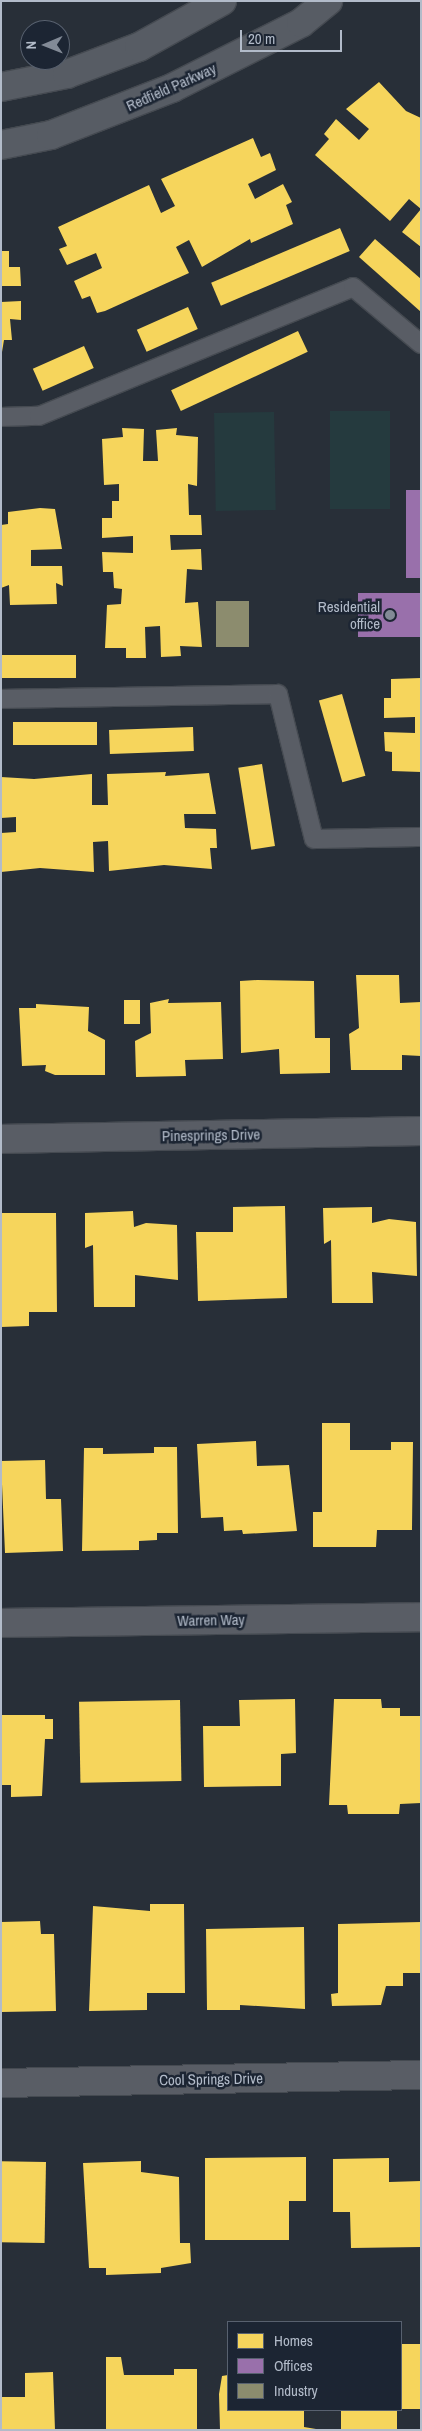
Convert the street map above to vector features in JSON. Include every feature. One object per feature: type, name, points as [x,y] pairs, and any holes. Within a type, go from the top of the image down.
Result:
[{"type":"street","points":[[1,87],[67,74],[139,47],[222,1]]},
{"type":"street","name":"Redfield Parkway","points":[[1,145],[51,135],[172,88],[301,23],[328,1]]},
{"type":"street","name":"Pinesprings Drive","points":[[1,1139],[421,1131]]},
{"type":"street","name":"Warren Way","points":[[1,1623],[421,1617]]},
{"type":"street","name":"Cool Springs Drive","points":[[1,2083],[421,2075]]},
{"type":"lane","points":[[1,416],[39,416],[353,287],[421,344]]},
{"type":"lane","points":[[1,699],[278,694],[314,839],[421,837]]},
{"type":"green space","points":[[330,411],[390,411],[390,509],[330,509]]},
{"type":"green space","points":[[274,412],[276,510],[216,511],[214,413]]},
{"type":"building: Homes","points":[[379,82],[406,111],[421,118],[421,209],[409,199],[390,221],[315,155],[329,139],[324,134],[336,119],[359,140],[369,129],[346,109]]},
{"type":"building: Homes","points":[[253,138],[261,157],[270,153],[276,170],[248,184],[255,199],[283,184],[292,202],[286,205],[293,224],[251,243],[250,239],[202,267],[189,240],[176,247],[189,273],[97,313],[90,296],[82,299],[74,281],[102,268],[96,253],[67,265],[59,249],[67,246],[58,227],[149,185],[161,213],[175,206],[161,179]]},
{"type":"building: Homes","points":[[421,209],[421,247],[402,232]]},
{"type":"building: Homes","points":[[340,228],[350,251],[221,306],[211,283]]},
{"type":"building: Homes","points":[[375,239],[421,279],[421,312],[359,257]]},
{"type":"building: Homes","points":[[1,251],[9,251],[9,267],[20,267],[21,286],[1,286]]},
{"type":"building: Homes","points":[[21,301],[21,320],[10,319],[12,340],[4,340],[1,358],[1,302]]},
{"type":"building: Homes","points":[[188,307],[198,329],[147,352],[137,330]]},
{"type":"building: Homes","points":[[298,331],[308,352],[181,411],[171,390]]},
{"type":"building: Homes","points":[[84,346],[94,368],[43,391],[33,369]]},
{"type":"building: Homes","points":[[122,428],[144,429],[143,461],[158,461],[156,430],[177,428],[176,435],[198,437],[197,486],[188,484],[189,515],[201,515],[202,535],[170,535],[171,550],[201,549],[202,570],[187,569],[185,603],[198,602],[202,647],[180,646],[181,656],[161,657],[160,626],[145,627],[146,658],[126,658],[126,648],[105,648],[107,605],[121,604],[122,589],[114,588],[113,572],[103,572],[102,552],[133,553],[133,536],[102,538],[102,518],[112,518],[112,501],[119,501],[119,484],[104,485],[102,439],[123,437]]},
{"type":"building: Homes","points":[[40,508],[55,509],[62,549],[31,550],[31,566],[62,566],[63,586],[56,583],[57,604],[10,605],[9,585],[1,588],[1,525],[8,524],[8,512]]},
{"type":"building: Homes","points":[[1,655],[76,655],[76,678],[1,678]]},
{"type":"building: Homes","points":[[421,678],[421,772],[392,771],[392,752],[385,751],[384,732],[415,733],[415,717],[384,718],[384,698],[391,698],[391,679]]},
{"type":"building: Homes","points":[[342,694],[365,776],[342,782],[319,701]]},
{"type":"building: Homes","points":[[13,722],[97,722],[97,745],[13,745]]},
{"type":"building: Homes","points":[[193,727],[194,751],[110,754],[109,730]]},
{"type":"building: Homes","points":[[262,764],[275,846],[251,850],[238,768]]},
{"type":"building: Homes","points":[[166,772],[165,776],[209,773],[216,814],[184,814],[185,828],[216,829],[217,848],[210,848],[212,869],[164,865],[109,871],[108,841],[93,842],[94,872],[40,868],[1,872],[1,833],[16,832],[16,817],[1,818],[1,777],[34,779],[92,774],[92,805],[108,805],[107,774]]},
{"type":"building: Homes","points":[[356,975],[399,975],[400,1003],[421,1002],[421,1056],[402,1055],[402,1070],[351,1070],[349,1034],[359,1028]]},
{"type":"building: Homes","points":[[240,981],[314,981],[315,1038],[330,1038],[330,1073],[280,1074],[279,1049],[241,1053]]},
{"type":"building: Homes","points":[[169,999],[168,1003],[221,1002],[223,1059],[185,1060],[186,1076],[136,1077],[135,1041],[151,1033],[150,1003]]},
{"type":"building: Homes","points":[[124,1000],[140,1000],[140,1024],[124,1024]]},
{"type":"building: Homes","points":[[36,1004],[89,1007],[88,1031],[105,1040],[105,1075],[55,1075],[45,1071],[46,1065],[22,1066],[19,1008],[36,1008]]},
{"type":"building: Homes","points":[[285,1206],[287,1298],[198,1301],[196,1232],[233,1232],[233,1207]]},
{"type":"building: Homes","points":[[372,1207],[372,1223],[389,1219],[416,1222],[417,1276],[372,1272],[373,1303],[332,1303],[331,1240],[324,1244],[323,1208]]},
{"type":"building: Homes","points":[[133,1211],[134,1227],[146,1223],[177,1225],[178,1280],[135,1275],[135,1307],[94,1307],[93,1245],[85,1248],[85,1213]]},
{"type":"building: Homes","points":[[1,1213],[56,1213],[57,1312],[29,1312],[29,1326],[1,1327]]},
{"type":"building: Homes","points":[[322,1423],[350,1423],[350,1450],[391,1450],[391,1442],[413,1442],[412,1530],[377,1530],[376,1547],[313,1547],[313,1512],[322,1512]]},
{"type":"building: Homes","points":[[256,1441],[257,1466],[289,1465],[297,1531],[243,1534],[242,1530],[224,1531],[223,1517],[201,1518],[197,1444]]},
{"type":"building: Homes","points":[[154,1447],[177,1447],[178,1533],[157,1533],[157,1540],[139,1541],[139,1550],[82,1551],[84,1448],[103,1448],[103,1454],[154,1453]]},
{"type":"building: Homes","points":[[45,1460],[46,1499],[61,1499],[63,1551],[5,1553],[1,1461]]},
{"type":"building: Homes","points":[[295,1699],[296,1753],[281,1754],[281,1786],[204,1787],[203,1726],[240,1726],[239,1700]]},
{"type":"building: Homes","points":[[334,1699],[381,1699],[382,1708],[400,1708],[400,1716],[420,1716],[421,1803],[400,1804],[399,1814],[348,1814],[347,1805],[329,1805]]},
{"type":"building: Homes","points":[[180,1700],[181,1781],[80,1783],[79,1702]]},
{"type":"building: Homes","points":[[1,1715],[45,1715],[45,1719],[53,1719],[53,1739],[45,1739],[42,1796],[11,1797],[11,1785],[1,1785]]},
{"type":"building: Homes","points":[[150,1904],[184,1904],[185,1993],[147,1993],[147,2010],[89,2011],[93,1906],[150,1911]]},
{"type":"building: Homes","points":[[40,1921],[41,1934],[54,1934],[56,2011],[1,2012],[1,1922]]},
{"type":"building: Homes","points":[[421,1922],[421,1973],[403,1973],[403,1986],[386,1986],[381,2005],[332,2006],[331,1994],[338,1993],[338,1924]]},
{"type":"building: Homes","points":[[304,1927],[305,2009],[240,2005],[240,2010],[207,2010],[206,1929]]},
{"type":"building: Homes","points":[[306,2157],[306,2201],[289,2201],[289,2240],[205,2240],[205,2158]]},
{"type":"building: Homes","points":[[389,2158],[389,2182],[421,2181],[421,2247],[351,2248],[350,2212],[333,2212],[333,2159]]},
{"type":"building: Homes","points":[[1,2161],[46,2162],[45,2243],[1,2242]]},
{"type":"building: Homes","points":[[141,2161],[141,2172],[179,2177],[180,2243],[190,2243],[191,2263],[161,2268],[161,2273],[106,2275],[106,2268],[89,2268],[83,2163]]},
{"type":"building: Homes","points":[[402,2344],[421,2344],[421,2409],[402,2409]]},
{"type":"building: Homes","points":[[106,2357],[121,2357],[124,2375],[174,2375],[174,2369],[197,2369],[197,2430],[106,2430]]},
{"type":"building: Homes","points":[[53,2372],[55,2430],[1,2430],[1,2397],[25,2397],[25,2373]]},
{"type":"building: Homes","points":[[227,2375],[227,2411],[304,2411],[304,2427],[322,2430],[220,2430],[219,2394],[222,2376]]},
{"type":"building: Homes","points":[[341,2411],[397,2411],[397,2430],[341,2430]]},
{"type":"building: Offices","name":"Residential office","points":[[406,490],[421,490],[421,578],[406,578]]},
{"type":"building: Offices","name":"Residential office","points":[[358,593],[421,593],[421,637],[358,637]]},
{"type":"building: Industry","points":[[216,601],[249,601],[249,647],[216,647]]},
{"type":"place","name":"Residential office","points":[[390,615]]}]
